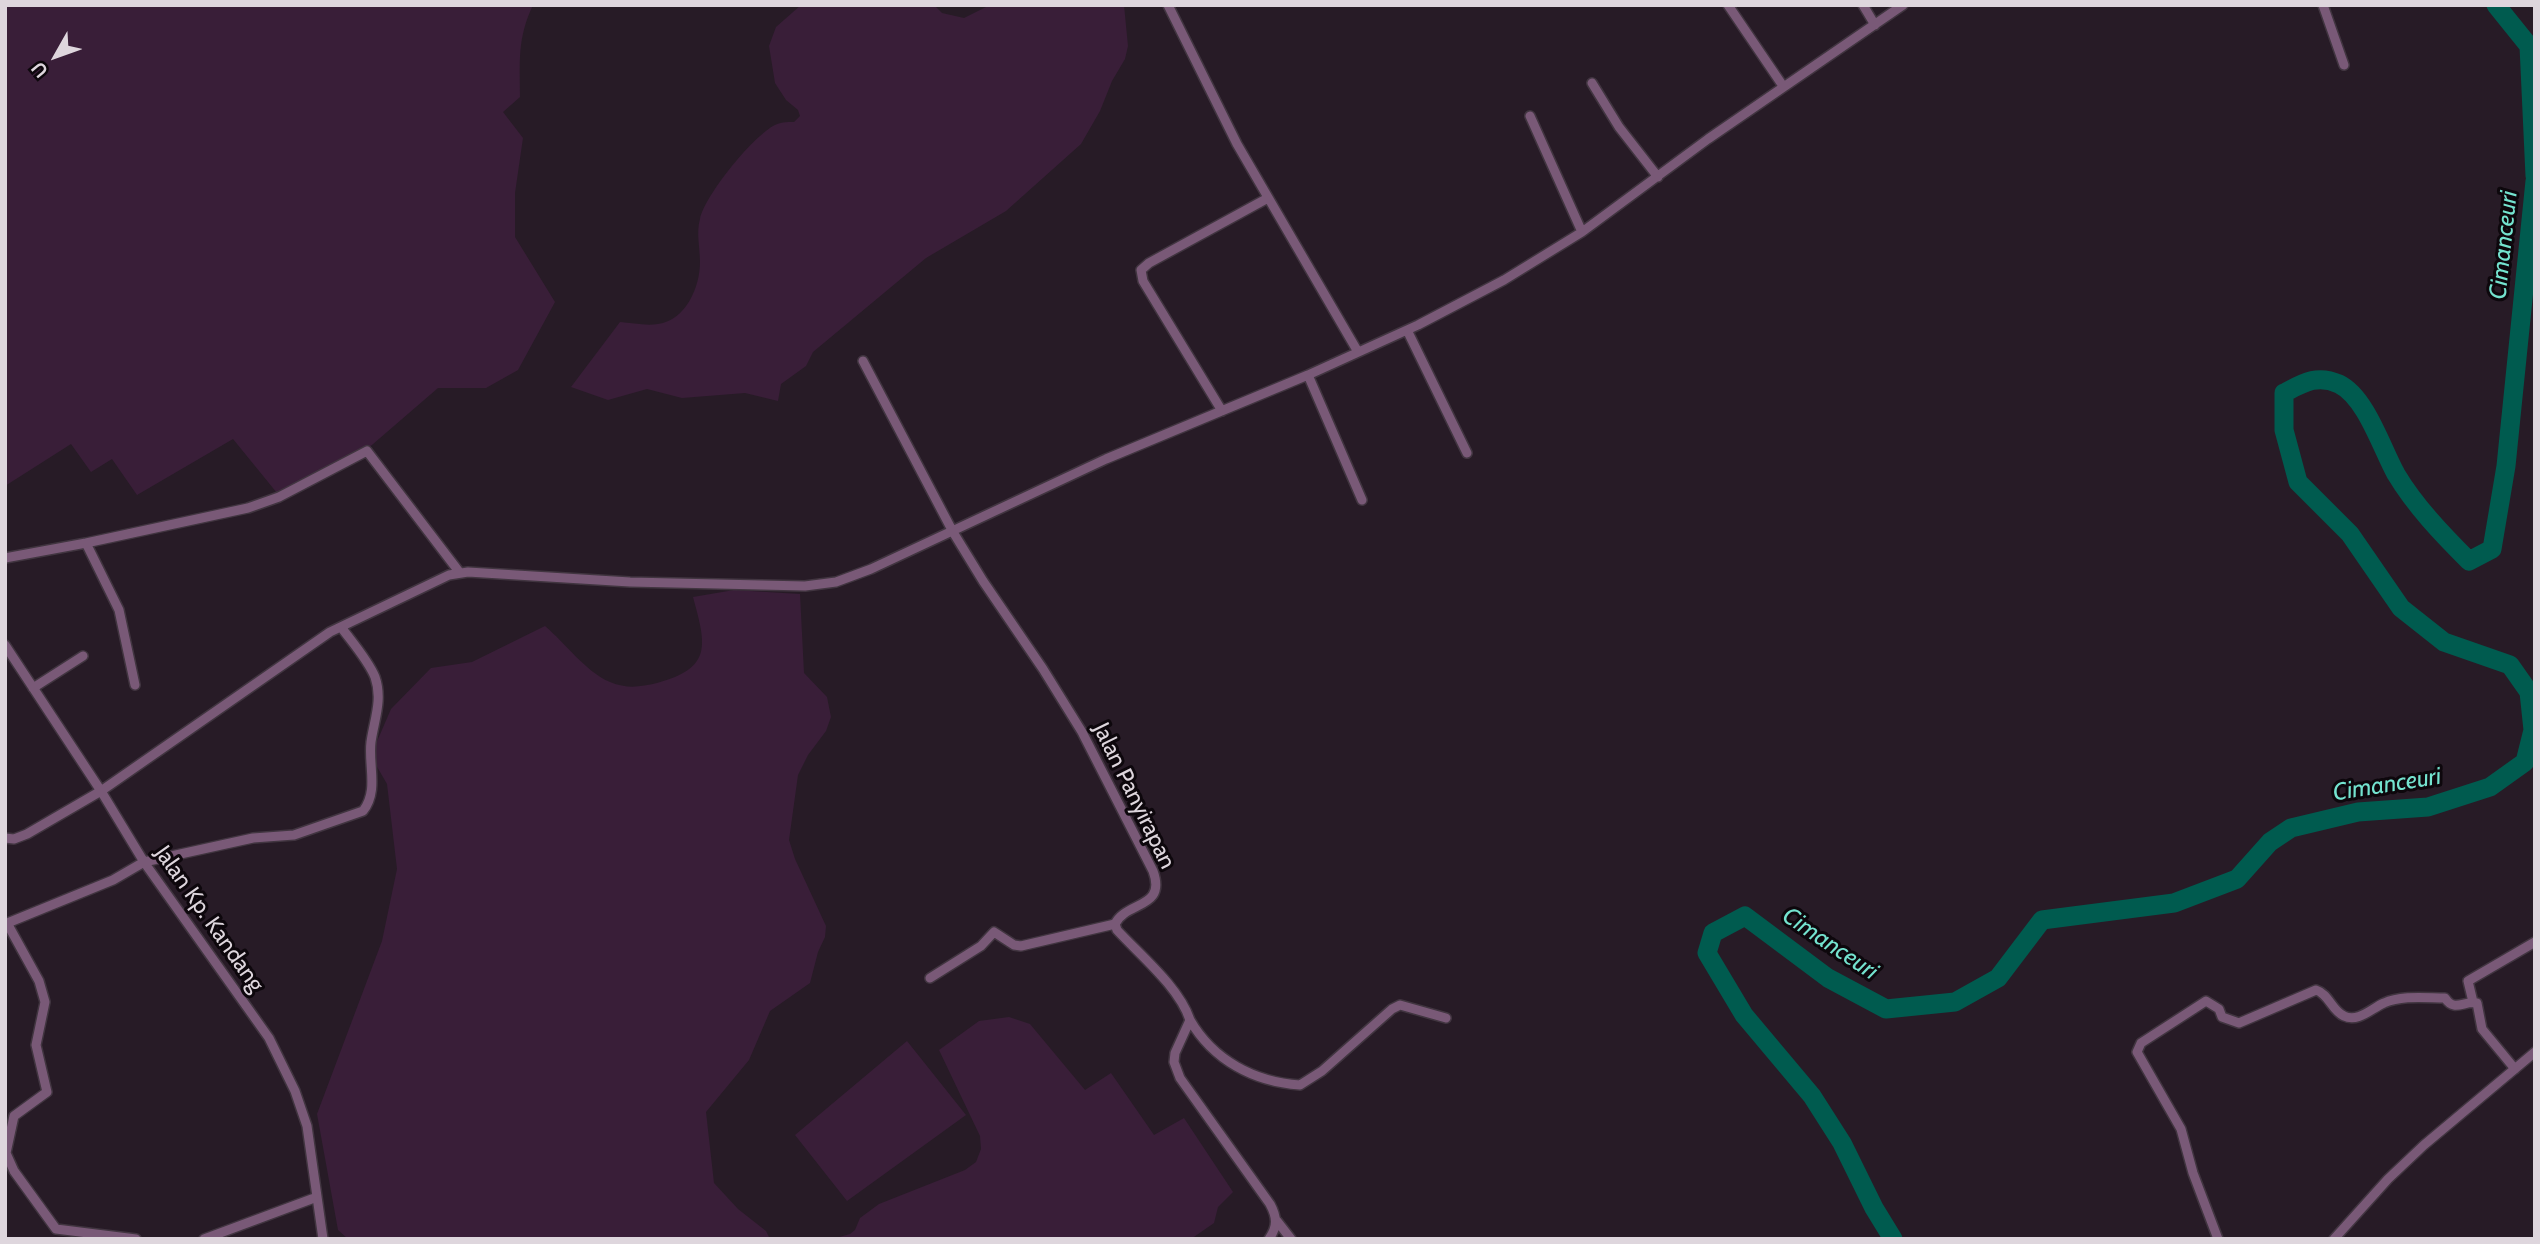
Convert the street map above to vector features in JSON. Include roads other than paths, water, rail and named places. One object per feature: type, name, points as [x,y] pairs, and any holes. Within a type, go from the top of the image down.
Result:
[{"type":"street","points":[[1168,5],[1237,144],[1358,352]]},
{"type":"street","points":[[1728,5],[1783,86]]},
{"type":"street","points":[[1863,5],[1875,25]]},
{"type":"street","points":[[5,838],[27,834],[101,791],[293,656],[341,627],[432,581],[460,573],[630,582],[814,585],[848,578],[953,532],[1106,459],[1308,375],[1407,330],[1504,280],[1582,232],[1783,86],[1903,5]]},
{"type":"street","points":[[2323,5],[2344,65]]},
{"type":"street","points":[[1592,83],[1619,127],[1658,177]]},
{"type":"street","points":[[1530,117],[1582,232]]},
{"type":"street","points":[[1222,411],[1143,281],[1141,270],[1149,263],[1269,198]]},
{"type":"street","points":[[1407,330],[1467,453]]},
{"type":"street","points":[[863,361],[953,532]]},
{"type":"street","points":[[1308,375],[1362,500]]},
{"type":"street","points":[[5,558],[255,506],[367,451],[460,573]]},
{"type":"street","name":"Jalan Panyirapan","points":[[953,532],[982,581],[1061,696],[1122,807],[1153,871],[1157,887],[1153,895],[1119,917],[1115,924]]},
{"type":"street","points":[[86,543],[119,610],[135,685]]},
{"type":"street","points":[[136,1239],[57,1229],[14,1171],[6,1153],[14,1116],[47,1092],[36,1045],[45,1002],[39,981],[6,924],[106,883],[144,862],[253,838],[294,835],[363,811],[372,795],[371,743],[377,720],[378,691],[374,675],[341,627]]},
{"type":"street","name":"Jalan Kp. Kandang","points":[[5,645],[144,862],[269,1038],[302,1109],[307,1126],[323,1239]]},
{"type":"street","points":[[33,688],[83,656]]},
{"type":"street","points":[[930,978],[981,946],[994,932],[1014,945],[1021,946],[1115,924],[1117,930],[1180,998],[1189,1020],[1210,1049],[1236,1067],[1256,1076],[1300,1084],[1322,1071],[1392,1009],[1400,1005],[1446,1018]]},
{"type":"street","points":[[2515,1069],[2483,1029],[2468,981],[2535,942]]},
{"type":"street","points":[[2218,1239],[2193,1173],[2181,1129],[2137,1052],[2141,1043],[2206,1001],[2220,1009],[2222,1017],[2228,1021],[2239,1023],[2316,990],[2322,992],[2341,1014],[2348,1018],[2361,1016],[2393,1000],[2445,998],[2451,1005],[2458,1007],[2473,1002]]},
{"type":"street","points":[[1189,1020],[1175,1054],[1174,1062],[1180,1078],[1270,1204],[1276,1219],[1291,1239]]},
{"type":"street","points":[[2334,1239],[2379,1188],[2424,1145],[2535,1052]]},
{"type":"street","points":[[204,1239],[317,1197]]},
{"type":"street","points":[[1269,1239],[1276,1229],[1276,1219]]},
{"type":"waterway","name":"Cimanceuri","points":[[2496,5],[2529,46],[2535,176]]},
{"type":"waterway","name":"Cimanceuri","points":[[1893,1239],[1874,1208],[1842,1143],[1812,1096],[1744,1015],[1707,953],[1713,933],[1745,916],[1828,978],[1886,1009],[1955,1002],[1998,978],[2042,920],[2174,903],[2237,879],[2270,842],[2291,828],[2358,812],[2428,807],[2490,787],[2525,762],[2533,730],[2529,692],[2510,665],[2444,642],[2401,608],[2350,534],[2298,482],[2284,430],[2284,393],[2317,380],[2331,381],[2349,391],[2372,424],[2396,474],[2439,530],[2469,561],[2492,549],[2506,466],[2535,181]]}]
